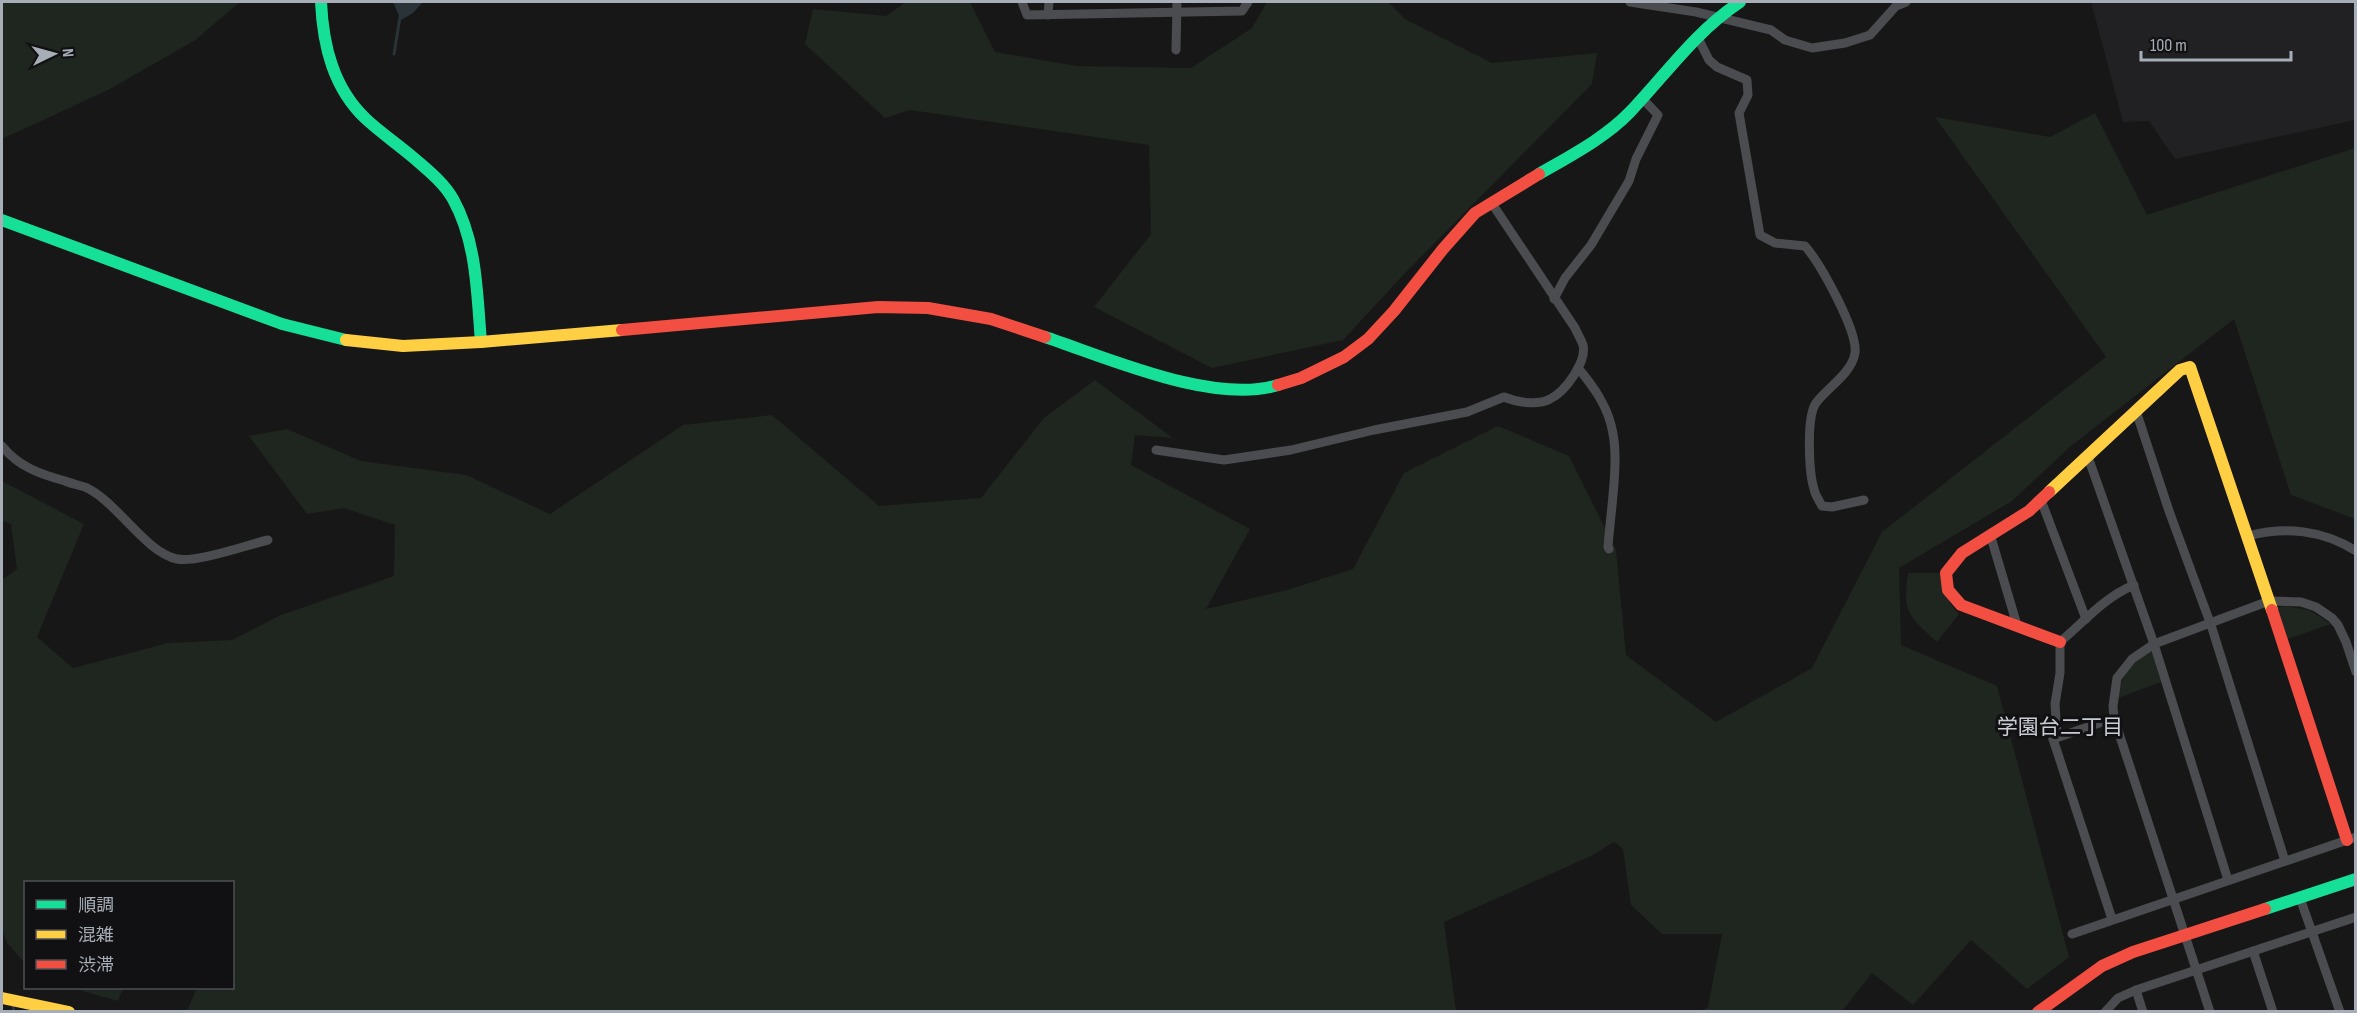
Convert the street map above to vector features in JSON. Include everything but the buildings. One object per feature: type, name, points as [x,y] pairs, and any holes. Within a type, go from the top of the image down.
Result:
[{"type":"street","points":[[321,2],[324,41],[330,63],[344,92],[364,117],[432,174],[452,197],[465,225],[472,249],[481,342]]},
{"type":"street","points":[[1022,2],[1027,15],[1242,11],[1248,2]]},
{"type":"street","points":[[1048,15],[1049,2]]},
{"type":"street","points":[[1112,2],[1113,13]]},
{"type":"street","points":[[1176,50],[1177,2]]},
{"type":"street","points":[[1630,2],[1717,17],[1771,30],[1785,40],[1812,48],[1845,43],[1870,35],[1896,6],[1906,2]]},
{"type":"street","points":[[2,220],[301,330],[350,340],[403,346],[481,342],[878,307],[928,308],[991,319],[1180,382],[1228,390],[1269,388],[1320,370],[1344,357],[1368,339],[1475,213],[1584,148],[1628,114],[1697,36],[1717,17],[1740,2]]},
{"type":"street","points":[[1697,36],[1709,60],[1718,67],[1747,80],[1748,95],[1739,113],[1760,235],[1775,243],[1805,246],[1816,258],[1851,329],[1855,353],[1846,370],[1814,405],[1810,424],[1811,453],[1814,489],[1822,506],[1832,507],[1864,500]]},
{"type":"street","points":[[1554,299],[1565,278],[1591,245],[1629,181],[1636,159],[1658,115],[1643,99]]},
{"type":"street","points":[[1156,450],[1224,460],[1291,450],[1374,430],[1467,412],[1504,397],[1515,402],[1550,400],[1578,368],[1582,360],[1583,346],[1575,328],[1491,202]]},
{"type":"street","points":[[1578,368],[1595,388],[1605,407],[1613,434],[1614,454],[1608,547],[1610,549]]},
{"type":"street","points":[[2060,642],[1961,605],[1948,590],[1946,573],[1950,563],[1990,534],[2029,511],[2180,370],[2190,368],[2351,839],[2072,934]]},
{"type":"street","points":[[2136,411],[2169,511],[2211,625],[2285,861]]},
{"type":"street","points":[[2,446],[12,458],[37,473],[87,488],[118,512],[157,549],[178,559],[201,557],[268,540]]},
{"type":"street","points":[[2088,457],[2154,644],[2228,880]]},
{"type":"street","points":[[2041,500],[2086,619]]},
{"type":"street","points":[[2248,536],[2273,530],[2302,531],[2329,537],[2355,551]]},
{"type":"street","points":[[1990,534],[2017,626]]},
{"type":"street","points":[[2054,739],[2058,734],[2055,704],[2060,673],[2060,642],[2100,604],[2119,591],[2134,585]]},
{"type":"street","points":[[2210,1011],[2114,718],[2113,706],[2117,678],[2132,659],[2154,644],[2211,625],[2269,601],[2301,602],[2325,613],[2338,625],[2354,661],[2355,672]]},
{"type":"street","points":[[2054,739],[2114,718]]},
{"type":"street","points":[[2054,739],[2112,919]]},
{"type":"street","points":[[2038,1011],[2102,966],[2133,952],[2355,879]]},
{"type":"street","points":[[2300,898],[2340,1011]]},
{"type":"street","points":[[2105,1011],[2118,998],[2136,990],[2355,917]]},
{"type":"street","points":[[2253,951],[2273,1011]]},
{"type":"street","points":[[2136,990],[2143,1011]]},
{"type":"street","points":[[2,998],[69,1011]]},
{"type":"shaded area","points":[[2,2],[240,2],[194,41],[108,90],[2,139]]},
{"type":"shaded area","points":[[393,2],[423,2],[413,13],[401,20]]},
{"type":"shaded area","points":[[906,2],[970,2],[995,52],[1077,66],[1191,68],[1252,28],[1267,2],[1388,2],[1405,19],[1492,63],[1597,53],[1592,84],[1406,272],[1343,340],[1212,368],[1094,307],[1151,234],[1149,145],[910,110],[885,118],[805,44],[813,9],[886,16]]},
{"type":"shaded area","points":[[2091,2],[2355,2],[2355,120],[2175,159],[2149,121],[2123,122]]},
{"type":"shaded area","points":[[2095,113],[2147,215],[2355,148],[2355,519],[2291,495],[2234,319],[2071,446],[2012,501],[1899,568],[1901,645],[1997,686],[2069,957],[2027,989],[1971,940],[1913,1005],[1872,973],[1842,1011],[1701,1011],[1708,1007],[1722,934],[1662,934],[1631,905],[1623,849],[1614,842],[1593,855],[1444,922],[1456,1011],[187,1011],[197,989],[234,989],[234,881],[24,881],[24,962],[7,943],[2,929],[2,580],[17,569],[11,524],[2,521],[2,481],[84,524],[37,637],[73,668],[168,643],[232,640],[281,615],[394,576],[395,525],[344,508],[307,514],[249,436],[287,429],[361,461],[466,475],[550,514],[683,425],[772,415],[879,506],[981,498],[1044,418],[1095,380],[1173,438],[1135,435],[1131,465],[1250,529],[1206,609],[1287,590],[1353,569],[1404,473],[1498,426],[1569,456],[1616,550],[1626,655],[1716,722],[1812,668],[1882,532],[2106,357],[1935,117],[2050,137]]},
{"type":"shaded area","points":[[1908,573],[1946,573],[1947,595],[1959,614],[1937,642],[1914,619],[1907,606]]},
{"type":"shaded area","points":[[2284,606],[2309,610],[2331,624],[2287,639],[2275,608]]},
{"type":"shaded area","points":[[2152,651],[2161,682],[2118,698],[2121,683],[2133,664]]},
{"type":"shaded area","points":[[76,989],[123,989],[118,1001]]},
{"type":"waterway","points":[[394,54],[400,17]]},
{"type":"waterway","points":[[13,1006],[14,1012]]},
{"type":"traffic: fast","points":[[321,2],[327,50],[345,94],[366,119],[441,182],[453,199],[461,216],[471,250],[477,287],[481,342]]},
{"type":"traffic: fast","points":[[1539,174],[1610,130],[1630,112],[1709,26],[1740,2]]},
{"type":"traffic: fast","points":[[2,220],[282,324],[346,340]]},
{"type":"traffic: fast","points":[[1045,337],[1130,367],[1193,384],[1223,389],[1252,390],[1278,385]]},
{"type":"traffic: fast","points":[[2265,909],[2356,879]]},
{"type":"traffic: slow","points":[[346,340],[403,346],[622,330]]},
{"type":"traffic: slow","points":[[2049,492],[2180,370],[2190,367],[2272,610]]},
{"type":"traffic: slow","points":[[2,998],[69,1012]]},
{"type":"traffic: jam","points":[[1278,385],[1301,378],[1344,357],[1368,339],[1475,213],[1539,174]]},
{"type":"traffic: jam","points":[[622,330],[878,307],[928,308],[991,319],[1045,337]]},
{"type":"traffic: jam","points":[[2049,492],[2029,511],[1962,553],[1946,573],[1948,590],[1961,605],[2060,642]]},
{"type":"traffic: jam","points":[[2272,610],[2347,840]]},
{"type":"traffic: jam","points":[[2038,1012],[2102,966],[2133,952],[2265,909]]},
{"type":"district","name":"学園台二丁目","points":[[2060,727]]}]
